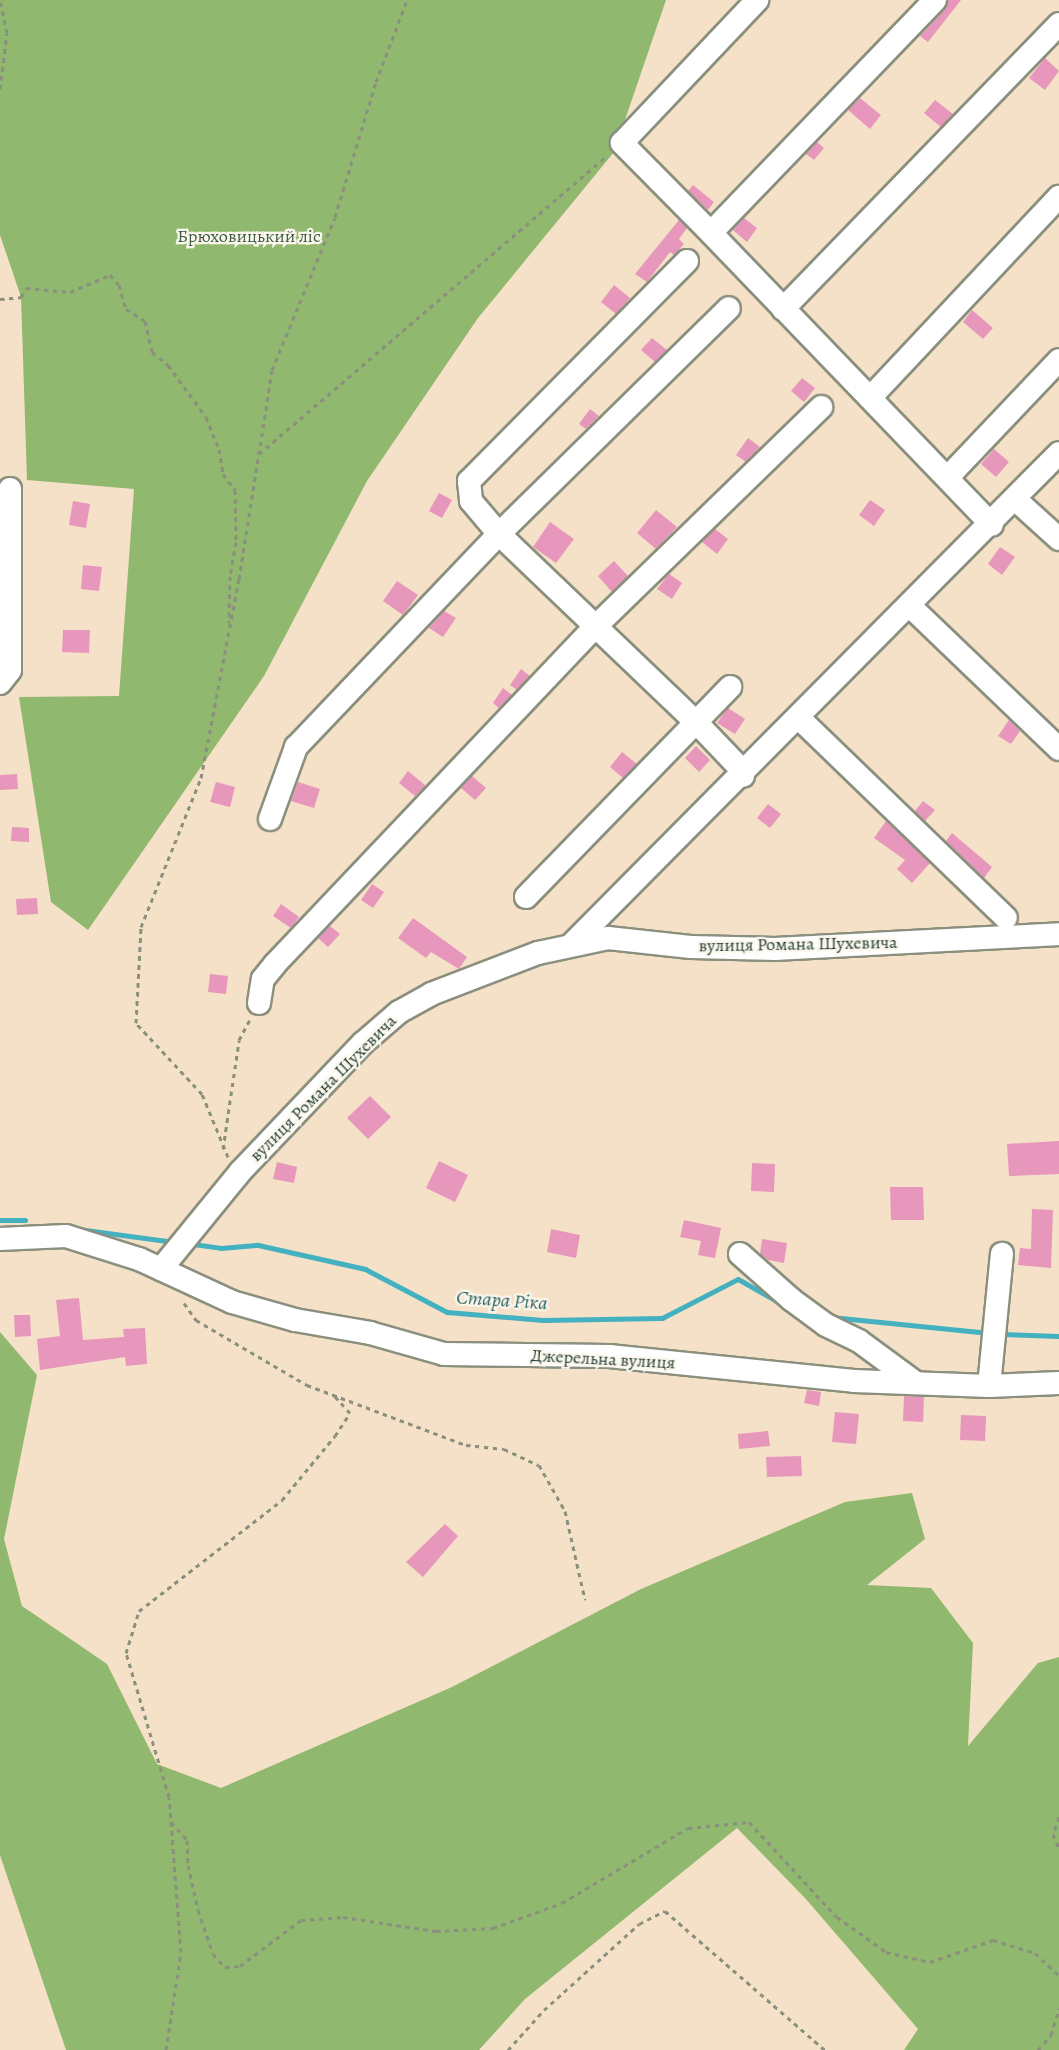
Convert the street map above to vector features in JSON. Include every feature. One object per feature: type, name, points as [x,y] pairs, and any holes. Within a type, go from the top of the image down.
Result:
[{"type":"street","points":[[757,0],[622,143],[992,525]]},
{"type":"street","points":[[711,233],[935,0]]},
{"type":"street","points":[[783,309],[1059,24]]},
{"type":"street","points":[[870,398],[1059,198]]},
{"type":"street","points":[[687,261],[469,481],[471,501],[499,534],[594,628],[695,721],[738,766],[743,776]]},
{"type":"street","points":[[270,819],[296,747],[499,534],[729,308]]},
{"type":"street","points":[[948,477],[1059,360]]},
{"type":"street","points":[[259,1003],[263,979],[275,964],[594,628],[820,407]]},
{"type":"street","points":[[573,943],[800,719],[992,525],[1059,453]]},
{"type":"street","points":[[0,683],[10,670],[10,489]]},
{"type":"street","points":[[1016,500],[1059,538]]},
{"type":"street","points":[[911,607],[1059,749]]},
{"type":"street","points":[[526,897],[730,687]]},
{"type":"street","points":[[800,719],[1006,918]]},
{"type":"street","name":"вулиця Романа Шухевича","points":[[166,1263],[240,1172],[363,1043],[399,1012],[431,994],[573,943],[608,938],[692,947],[776,949],[1059,934]]},
{"type":"street","name":"Джерельна вулиця","points":[[0,1239],[66,1236],[166,1263],[232,1302],[295,1320],[370,1332],[444,1354],[609,1356],[855,1381],[989,1386],[1059,1383]]},
{"type":"street","points":[[740,1254],[792,1300],[826,1325],[859,1341],[916,1383]]},
{"type":"street","points":[[989,1386],[1002,1254]]},
{"type":"path","points":[[0,0],[7,33],[0,88]]},
{"type":"path","points":[[240,1172],[223,1151],[202,1094],[136,1023],[141,927],[201,778],[229,631],[272,370],[335,217],[376,82],[407,0]]},
{"type":"path","points":[[258,454],[622,143]]},
{"type":"path","points":[[0,299],[21,297],[26,288],[60,288],[70,292],[110,275],[119,285],[126,309],[145,321],[152,352],[168,365],[206,417],[219,450],[223,474],[235,490],[237,542],[230,576],[229,631]]},
{"type":"path","points":[[223,1151],[239,1040],[259,1003]]},
{"type":"path","points":[[178,1295],[196,1320],[306,1385],[466,1445],[504,1449],[539,1465],[565,1511],[585,1600]]},
{"type":"path","points":[[166,2050],[181,1952],[169,1797],[126,1653],[139,1611],[282,1500],[350,1413],[334,1395]]},
{"type":"path","points":[[1059,1817],[1053,1834],[1059,1848]]},
{"type":"path","points":[[171,1822],[188,1840],[188,1865],[198,1910],[213,1954],[225,1968],[240,1966],[301,1920],[344,1917],[436,1931],[493,1928],[562,1903],[688,1828],[749,1822],[837,1917],[886,1952],[930,1962],[993,1940],[1035,1953],[1059,1975]]},
{"type":"path","points":[[508,2050],[544,2010],[639,1924],[665,1911],[825,2050]]},
{"type":"path","points":[[1038,2050],[1051,2035],[1059,2008]]},
{"type":"green space","name":"Брюховицький ліс","points":[[0,0],[666,0],[614,152],[478,318],[367,481],[264,676],[88,930],[51,902],[19,697],[119,696],[134,489],[27,480],[21,297],[0,235]]},
{"type":"green space","points":[[0,1332],[37,1375],[4,1539],[22,1606],[107,1664],[157,1764],[221,1788],[452,1687],[641,1589],[845,1502],[912,1493],[925,1539],[867,1585],[931,1588],[973,1643],[968,1746],[1038,1663],[1059,1657],[1059,2050],[904,2050],[918,2029],[805,1898],[737,1828],[525,1999],[479,2050],[66,2050],[0,1855]]},
{"type":"building","points":[[948,0],[961,0],[928,42],[920,36],[945,9]]},
{"type":"building","points":[[1045,58],[1059,71],[1045,90],[1029,78]]},
{"type":"building","points":[[860,98],[881,115],[870,129],[848,110]]},
{"type":"building","points":[[935,100],[953,114],[941,127],[924,113]]},
{"type":"building","points":[[817,142],[824,148],[814,160],[806,154]]},
{"type":"building","points":[[693,185],[714,202],[708,210],[688,191]]},
{"type":"building","points":[[744,218],[757,228],[747,242],[733,230]]},
{"type":"building","points":[[679,220],[687,228],[679,239],[684,244],[674,255],[670,252],[647,282],[635,274]]},
{"type":"building","points":[[614,285],[630,298],[616,314],[601,302]]},
{"type":"building","points":[[972,310],[993,328],[983,339],[963,322]]},
{"type":"building","points":[[652,338],[667,350],[655,362],[641,350]]},
{"type":"building","points":[[802,378],[815,388],[804,402],[791,391]]},
{"type":"building","points":[[590,409],[599,416],[586,429],[579,424]]},
{"type":"building","points":[[748,438],[760,447],[746,462],[736,455]]},
{"type":"building","points":[[994,449],[1009,462],[996,477],[981,464]]},
{"type":"building","points":[[439,493],[452,500],[442,518],[429,511]]},
{"type":"building","points":[[870,500],[885,510],[874,526],[859,515]]},
{"type":"building","points":[[73,501],[90,504],[86,528],[69,525]]},
{"type":"building","points":[[656,510],[677,527],[656,549],[637,533]]},
{"type":"building","points":[[550,522],[574,539],[556,563],[533,547]]},
{"type":"building","points":[[715,529],[728,539],[717,554],[702,542]]},
{"type":"building","points":[[1000,547],[1015,557],[1002,575],[988,564]]},
{"type":"building","points":[[614,561],[628,576],[612,592],[598,576]]},
{"type":"building","points":[[83,565],[102,567],[99,591],[81,589]]},
{"type":"building","points":[[669,574],[682,583],[672,599],[657,589]]},
{"type":"building","points":[[397,581],[418,595],[403,615],[383,601]]},
{"type":"building","points":[[444,611],[456,618],[443,637],[429,628]]},
{"type":"building","points":[[63,630],[90,630],[89,653],[62,652]]},
{"type":"building","points":[[521,669],[530,676],[517,690],[510,685]]},
{"type":"building","points":[[503,688],[512,695],[499,708],[493,703]]},
{"type":"building","points":[[728,708],[745,719],[735,734],[717,723]]},
{"type":"building","points":[[1009,720],[1020,731],[1011,744],[998,736]]},
{"type":"building","points":[[696,746],[710,760],[699,772],[685,758]]},
{"type":"building","points":[[622,752],[637,764],[623,778],[610,767]]},
{"type":"building","points":[[408,771],[426,786],[415,796],[399,783]]},
{"type":"building","points":[[17,774],[18,789],[0,790],[0,775]]},
{"type":"building","points":[[472,776],[486,788],[475,800],[461,788]]},
{"type":"building","points":[[216,782],[235,787],[230,807],[210,802]]},
{"type":"building","points":[[298,782],[320,789],[314,808],[291,801]]},
{"type":"building","points":[[923,801],[935,810],[925,821],[915,811]]},
{"type":"building","points":[[768,804],[781,814],[770,828],[757,818]]},
{"type":"building","points":[[886,821],[930,863],[912,883],[897,869],[905,860],[874,838]]},
{"type":"building","points":[[12,827],[29,828],[29,842],[11,841]]},
{"type":"building","points":[[952,833],[992,867],[984,878],[946,841]]},
{"type":"building","points":[[372,884],[384,892],[373,908],[361,900]]},
{"type":"building","points":[[37,898],[38,914],[17,915],[16,899]]},
{"type":"building","points":[[281,904],[299,917],[291,928],[273,916]]},
{"type":"building","points":[[413,918],[467,957],[459,969],[431,952],[426,958],[398,938]]},
{"type":"building","points":[[330,926],[340,934],[328,947],[318,938]]},
{"type":"building","points":[[210,974],[228,976],[226,994],[208,992]]},
{"type":"building","points":[[370,1096],[391,1117],[368,1139],[347,1118]]},
{"type":"building","points":[[1059,1141],[1059,1174],[1009,1176],[1007,1144]]},
{"type":"building","points":[[439,1161],[468,1175],[455,1202],[426,1188]]},
{"type":"building","points":[[277,1162],[297,1167],[294,1183],[273,1179]]},
{"type":"building","points":[[752,1163],[775,1164],[774,1192],[751,1191]]},
{"type":"building","points":[[890,1187],[923,1187],[924,1220],[891,1220]]},
{"type":"building","points":[[1032,1209],[1053,1210],[1051,1268],[1018,1265],[1020,1248],[1031,1249]]},
{"type":"building","points":[[684,1220],[721,1228],[715,1258],[698,1255],[701,1241],[680,1237]]},
{"type":"building","points":[[551,1229],[580,1235],[576,1258],[547,1252]]},
{"type":"building","points":[[762,1239],[787,1243],[784,1263],[768,1260],[760,1254]]},
{"type":"building","points":[[79,1298],[83,1340],[124,1337],[123,1329],[145,1328],[147,1364],[126,1366],[125,1357],[40,1370],[37,1339],[60,1336],[56,1300]]},
{"type":"building","points":[[14,1315],[30,1315],[31,1336],[15,1337]]},
{"type":"building","points":[[807,1390],[821,1392],[819,1406],[804,1403]]},
{"type":"building","points":[[904,1396],[924,1397],[923,1422],[903,1421]]},
{"type":"building","points":[[835,1412],[859,1414],[856,1444],[832,1442]]},
{"type":"building","points":[[961,1415],[986,1416],[985,1441],[960,1440]]},
{"type":"building","points":[[768,1431],[770,1446],[739,1449],[738,1434]]},
{"type":"building","points":[[801,1456],[802,1476],[767,1477],[766,1457]]},
{"type":"building","points":[[445,1524],[458,1536],[423,1577],[406,1562]]},
{"type":"waterway","name":"Стара Ріка","points":[[0,1220],[25,1220]]},
{"type":"waterway","name":"Стара Ріка","points":[[78,1229],[174,1242]]},
{"type":"waterway","name":"Стара Ріка","points":[[193,1244],[221,1248],[258,1245],[365,1269],[447,1312],[543,1320],[662,1318],[738,1279],[780,1303]]},
{"type":"waterway","name":"Стара Ріка","points":[[831,1317],[989,1333]]},
{"type":"waterway","name":"Стара Ріка","points":[[999,1334],[1059,1336]]}]
